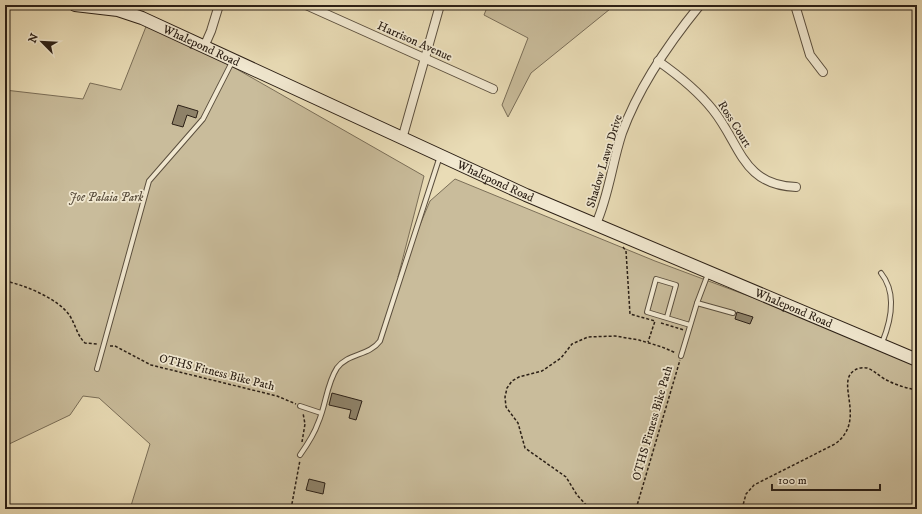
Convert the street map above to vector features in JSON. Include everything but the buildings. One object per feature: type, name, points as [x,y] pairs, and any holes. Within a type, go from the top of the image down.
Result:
[{"type":"street","name":"Whalepond Road","points":[[75,5],[118,10],[131,14],[204,46],[402,139],[526,195],[917,360]]},
{"type":"street","points":[[204,46],[219,5]]},
{"type":"street","name":"Harrison Avenue","points":[[306,5],[492,89]]},
{"type":"street","points":[[402,139],[440,5]]},
{"type":"street","name":"Shadow Lawn Drive","points":[[596,224],[603,208],[623,132],[658,61],[700,5]]},
{"type":"street","points":[[795,5],[810,55],[823,72]]},
{"type":"street","name":"Ross Court","points":[[658,61],[709,104],[721,121],[740,156],[753,171],[774,184],[796,187]]},
{"type":"lane","points":[[97,369],[150,180],[203,119],[233,60]]},
{"type":"lane","points":[[300,455],[313,433],[321,413],[330,382],[338,367],[351,357],[372,349],[380,341],[440,156]]},
{"type":"lane","points":[[681,356],[697,302],[709,272]]},
{"type":"lane","points":[[881,273],[890,294],[891,311],[888,327],[881,345]]},
{"type":"lane","points":[[667,318],[676,285],[656,279],[647,312],[667,318],[690,324]]},
{"type":"lane","points":[[697,302],[733,313]]},
{"type":"lane","points":[[300,406],[321,413]]},
{"type":"path","points":[[622,245],[626,251],[630,314],[688,331]]},
{"type":"path","name":"OTHS Fitness Bike Path","points":[[5,281],[32,289],[57,304],[70,316],[79,337],[85,344],[115,346],[151,365],[277,396],[292,401],[300,406]]},
{"type":"path","points":[[648,342],[655,321]]},
{"type":"path","name":"OTHS Fitness Bike Path","points":[[590,509],[577,495],[566,477],[525,448],[518,423],[506,407],[505,392],[516,378],[542,371],[561,358],[572,344],[582,338],[594,336],[615,336],[648,342],[681,356],[636,509]]},
{"type":"path","points":[[742,509],[746,494],[754,485],[835,444],[844,437],[849,428],[851,417],[847,382],[850,375],[856,370],[867,368],[895,384],[917,390]]},
{"type":"path","points":[[5,398],[10,399]]},
{"type":"path","points":[[291,509],[305,424],[304,414],[300,406]]},
{"type":"path","points":[[915,509],[917,484]]},
{"type":"green space","points":[[488,5],[615,5],[531,73],[508,117],[502,105],[528,38],[484,15]]},
{"type":"green space","name":"Joe Palaia Park","points":[[149,19],[424,176],[398,277],[430,201],[455,179],[655,261],[917,359],[917,509],[130,509],[150,444],[99,398],[83,396],[70,415],[5,446],[5,90],[83,99],[90,83],[121,90]]}]
